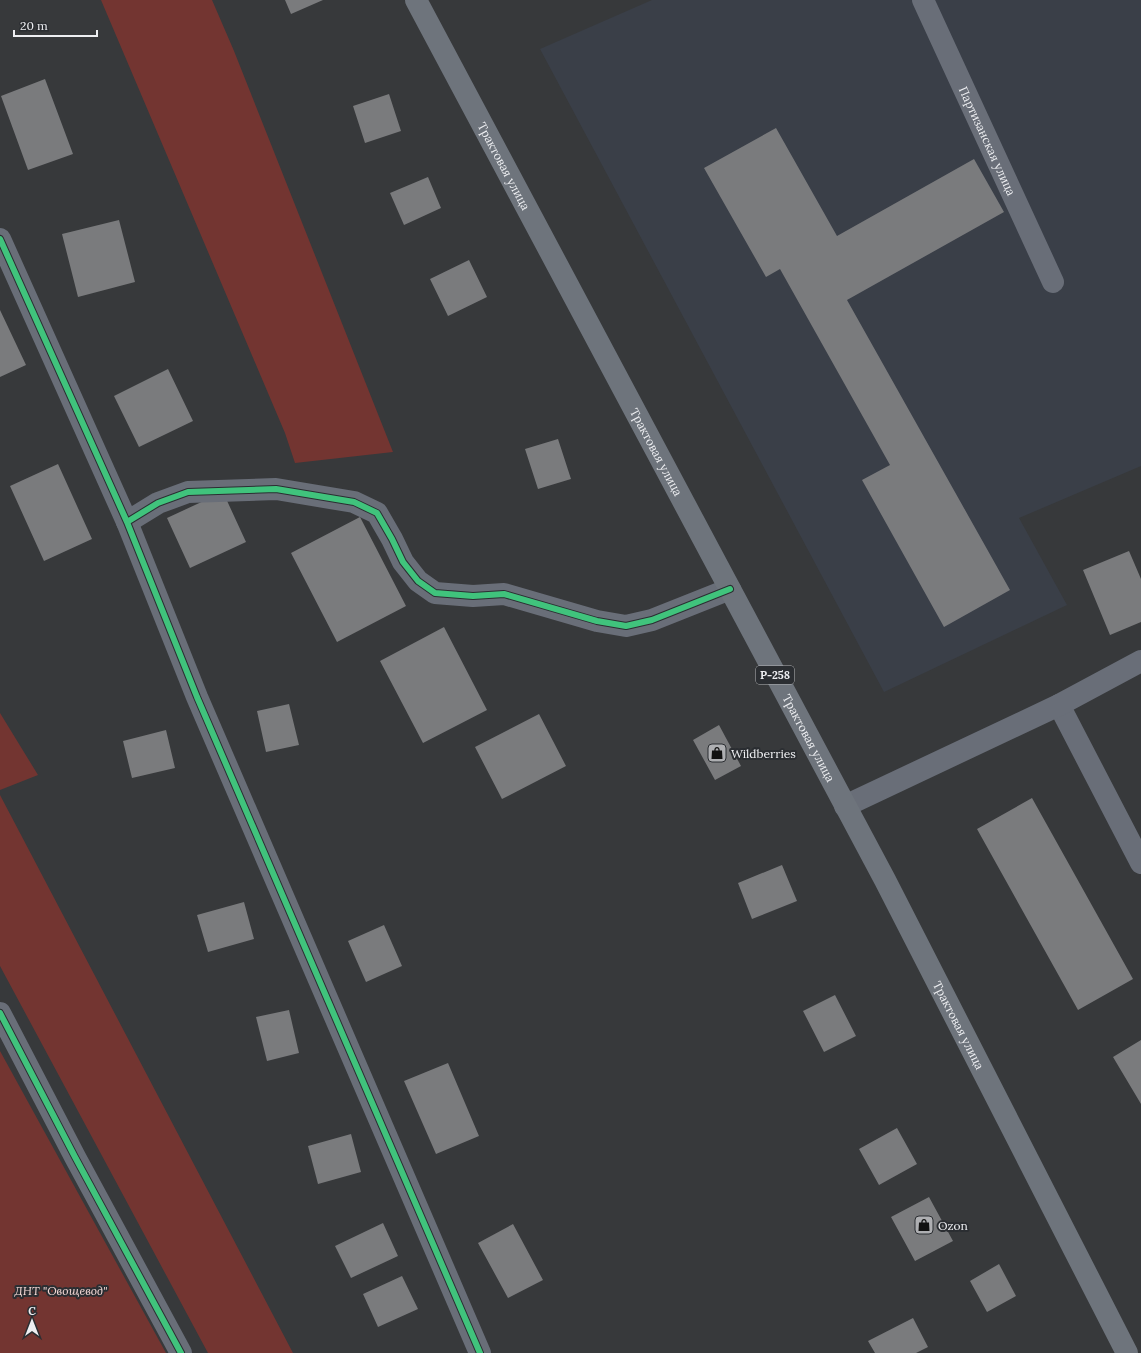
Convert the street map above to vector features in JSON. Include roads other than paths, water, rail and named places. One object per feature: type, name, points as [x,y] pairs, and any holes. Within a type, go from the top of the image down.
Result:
[{"type":"highway","name":"Трактовая улица","points":[[416,0],[888,887],[1127,1353]]},
{"type":"street","name":"Партизанская улица","points":[[923,0],[1053,282]]},
{"type":"street","points":[[0,239],[126,522],[197,697],[480,1353]]},
{"type":"street","points":[[126,522],[158,503],[188,492],[276,489],[354,502],[377,513],[392,538],[403,562],[418,581],[435,593],[472,596],[504,594],[597,621],[626,626],[652,620],[730,589]]},
{"type":"street","points":[[845,806],[1058,705],[1141,661]]},
{"type":"street","points":[[1058,705],[1141,863]]},
{"type":"street","points":[[0,1013],[75,1157],[181,1353]]},
{"type":"place","name":"Wildberries","points":[[717,753]]},
{"type":"place","name":"Ozon","points":[[924,1225]]},
{"type":"park label","name":"ДНТ \"Овощевод\"","points":[[61,1290]]}]
